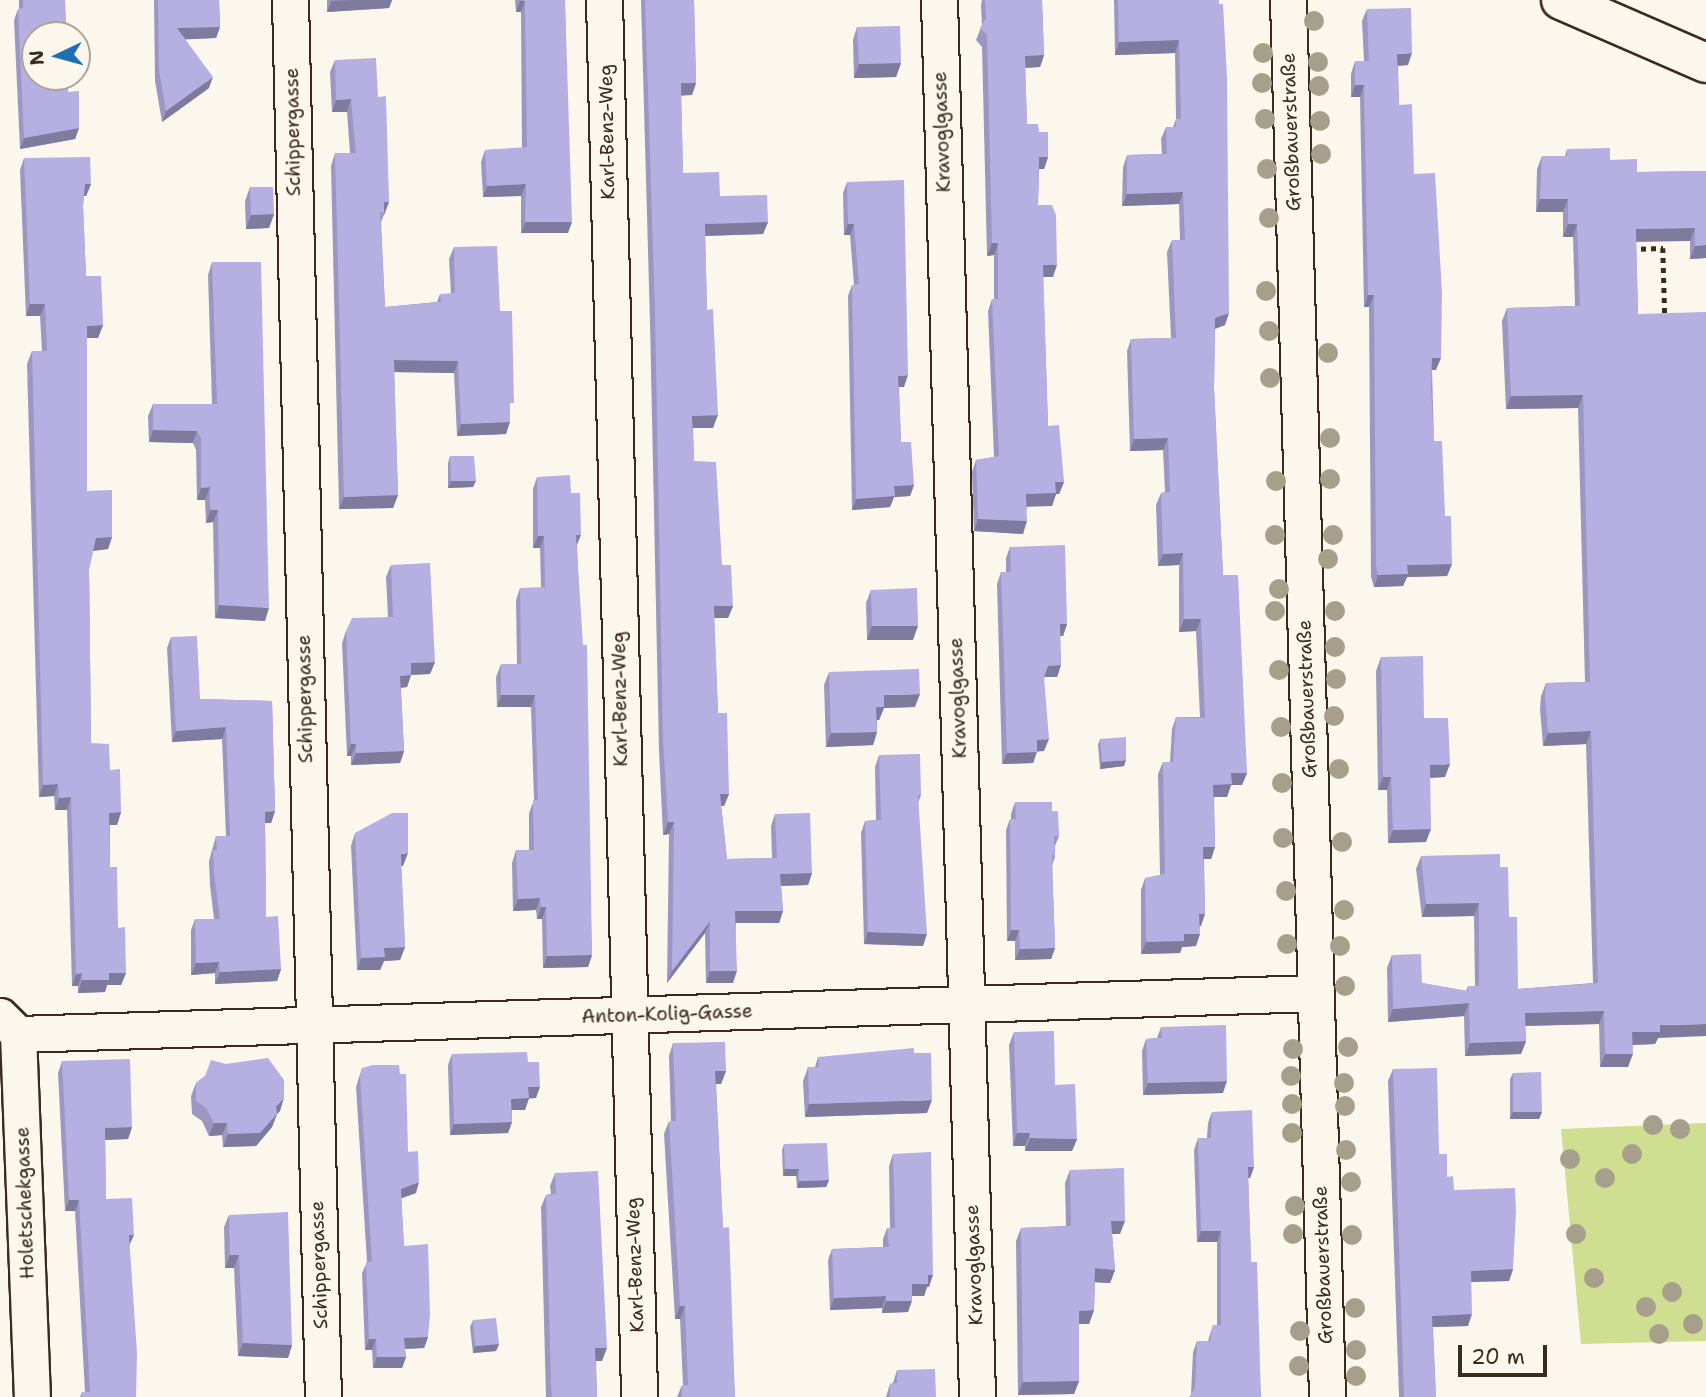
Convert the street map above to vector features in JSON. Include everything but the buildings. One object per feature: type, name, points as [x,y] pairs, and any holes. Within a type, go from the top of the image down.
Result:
[{"type":"street","name":"Schippergasse","points":[[290,0],[312,1025],[323,1397]]},
{"type":"street","name":"Karl-Benz-Weg","points":[[604,0],[639,1397]]},
{"type":"street","name":"Kravoglgasse","points":[[939,0],[977,1397]]},
{"type":"street","name":"Großbauerstraße","points":[[1288,0],[1327,1397]]},
{"type":"street","points":[[1561,0],[1706,63]]},
{"type":"street","name":"Anton-Kolig-Gasse","points":[[9,1025],[312,1025],[1315,993]]},
{"type":"street","name":"Holetschekgasse","points":[[9,1025],[32,1397]]},
{"type":"path","points":[[1627,249],[1663,248],[1665,321]]},
{"type":"path","points":[[1652,322],[1679,321]]},
{"type":"green space","points":[[1706,1123],[1706,1341],[1581,1344],[1561,1129]]}]
